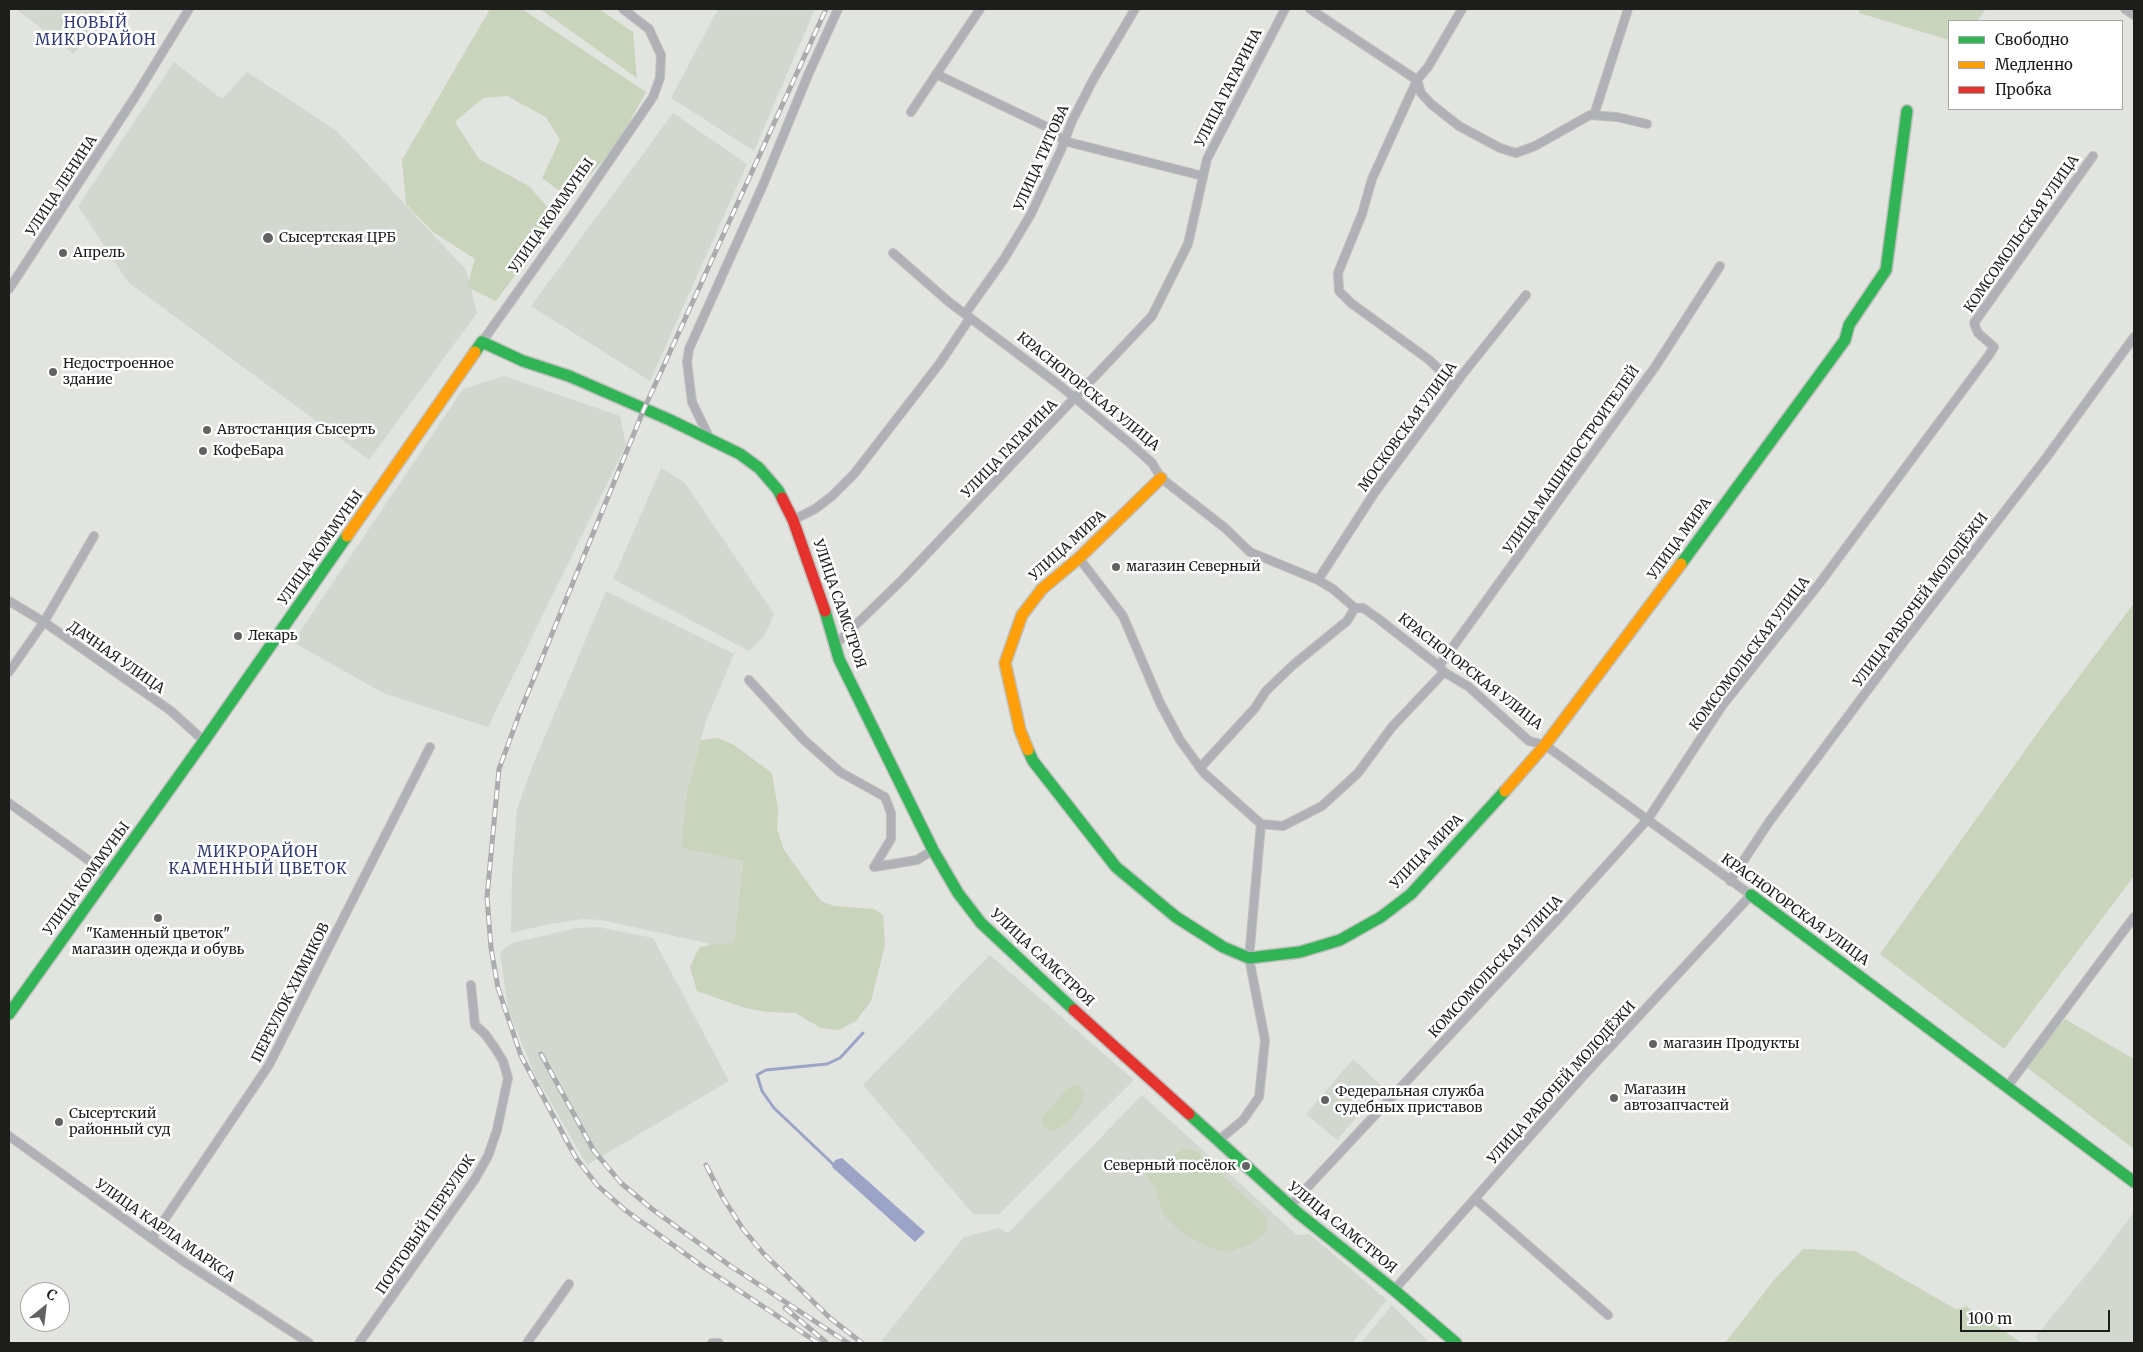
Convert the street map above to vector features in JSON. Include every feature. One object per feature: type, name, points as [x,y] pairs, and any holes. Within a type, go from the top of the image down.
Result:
[{"type":"street","name":"УЛИЦА ЛЕНИНА","points":[[9,289],[135,97],[189,9]]},
{"type":"street","name":"УЛИЦА КОММУНЫ","points":[[9,1014],[204,741],[653,97],[660,78],[661,55],[649,29],[623,9]]},
{"type":"street","points":[[709,437],[692,402],[686,362],[689,350],[763,185],[808,75],[838,9]]},
{"type":"street","points":[[911,112],[980,9]]},
{"type":"street","name":"УЛИЦА ТИТОВА","points":[[793,520],[815,509],[832,496],[854,474],[940,363],[1031,214],[1072,121],[1093,80],[1135,9]]},
{"type":"street","name":"УЛИЦА ГАГАРИНА","points":[[836,644],[904,579],[1152,316],[1188,244],[1207,159],[1284,9]]},
{"type":"street","points":[[1310,9],[1417,80],[1421,93],[1431,104],[1459,126],[1500,148],[1516,153],[1534,146],[1590,115],[1617,117],[1648,124]]},
{"type":"street","points":[[1452,388],[1441,371],[1428,359],[1351,304],[1339,291],[1338,273],[1362,214],[1372,179],[1417,80],[1432,60],[1462,9]]},
{"type":"street","points":[[1594,115],[1628,9]]},
{"type":"street","points":[[2125,9],[2134,15]]},
{"type":"street","points":[[936,74],[1047,126],[1064,141],[1203,176]]},
{"type":"street","name":"УЛИЦА МИРА","points":[[1161,478],[1079,558],[1042,589],[1022,615],[1005,663],[1023,738],[1033,761],[1116,867],[1176,917],[1223,947],[1249,958],[1300,952],[1340,940],[1381,918],[1411,894],[1545,745],[1845,340],[1849,325],[1886,270],[1907,111]]},
{"type":"street","name":"КОМСОМОЛЬСКАЯ УЛИЦА","points":[[1290,1206],[1557,920],[1648,819],[1722,706],[1818,584],[1994,347],[1978,334],[1974,323],[2093,156]]},
{"type":"street","name":"КРАСНОГОРСКАЯ УЛИЦА","points":[[893,253],[968,316],[1076,398],[1152,463],[1161,478],[1225,528],[1250,552],[1318,580],[1355,608],[1363,608],[1376,617],[1442,669],[1469,687],[1529,742],[1545,745],[1648,819],[2134,1182]]},
{"type":"street","name":"УЛИЦА МАШИНОСТРОИТЕЛЕЙ","points":[[1261,824],[1282,826],[1322,806],[1358,773],[1392,727],[1442,669],[1654,367],[1720,266]]},
{"type":"street","name":"МОСКОВСКАЯ УЛИЦА","points":[[1318,580],[1375,492],[1452,388],[1526,295]]},
{"type":"street","name":"УЛИЦА РАБОЧЕЙ МОЛОДЁЖИ","points":[[1730,881],[1769,822],[1896,652],[2046,458],[2134,337]]},
{"type":"street","name":"УЛИЦА САМСТРОЯ","points":[[482,342],[523,361],[569,376],[709,437],[740,454],[759,468],[778,490],[793,520],[836,644],[839,658],[933,850],[958,893],[981,923],[1148,1079],[1219,1140],[1290,1206],[1456,1343]]},
{"type":"street","points":[[9,672],[44,622],[94,536]]},
{"type":"street","points":[[1079,558],[1123,616],[1160,703],[1180,740],[1200,768],[1261,824],[1249,958],[1265,1040],[1259,1097],[1243,1120],[1219,1140]]},
{"type":"street","name":"ДАЧНАЯ УЛИЦА","points":[[9,601],[44,622],[171,711],[204,741]]},
{"type":"street","points":[[1200,768],[1255,708],[1266,691],[1293,665],[1347,621],[1355,608]]},
{"type":"street","points":[[749,680],[802,739],[840,772],[885,797],[891,813],[891,839],[874,867],[918,860],[933,850]]},
{"type":"street","name":"ПЕРЕУЛОК ХИМИКОВ","points":[[152,1238],[269,1065],[430,747]]},
{"type":"street","points":[[9,803],[109,875]]},
{"type":"street","name":"УЛИЦА РАБОЧЕЙ МОЛОДЁЖИ","points":[[1394,1290],[1585,1074],[1751,895]]},
{"type":"street","points":[[2007,1087],[2134,917]]},
{"type":"street","name":"ПОЧТОВЫЙ ПЕРЕУЛОК","points":[[359,1343],[475,1179],[488,1156],[501,1115],[508,1078],[503,1060],[485,1034],[475,1026],[471,985]]},
{"type":"street","name":"УЛИЦА КАРЛА МАРКСА","points":[[9,1136],[152,1238],[309,1343]]},
{"type":"street","points":[[1475,1199],[1608,1315]]},
{"type":"street","points":[[527,1343],[570,1284]]},
{"type":"street","points":[[712,1343],[719,1343]]},
{"type":"shaded area","points":[[16,9],[105,9],[74,54]]},
{"type":"shaded area","points":[[718,9],[815,9],[754,151],[671,98]]},
{"type":"shaded area","name":"Сысертская ЦРБ","points":[[174,62],[222,99],[247,72],[337,131],[466,270],[477,313],[369,460],[128,282],[78,206]]},
{"type":"shaded area","points":[[673,113],[747,164],[650,381],[531,306]]},
{"type":"shaded area","points":[[504,376],[620,416],[626,445],[488,727],[383,693],[293,642],[463,389]]},
{"type":"shaded area","points":[[661,468],[685,483],[774,614],[765,635],[749,651],[613,579]]},
{"type":"shaded area","points":[[606,591],[734,654],[706,721],[687,792],[681,848],[743,861],[734,943],[711,944],[601,920],[583,919],[511,933],[512,874],[517,809],[534,762]]},
{"type":"shaded area","points":[[598,927],[653,938],[729,1081],[587,1165],[534,1073],[508,1009],[500,952],[512,943],[577,928]]},
{"type":"shaded area","points":[[990,955],[1134,1080],[999,1214],[973,1214],[863,1085]]},
{"type":"shaded area","points":[[1353,1059],[1383,1087],[1337,1140],[1306,1114]]},
{"type":"shaded area","points":[[1142,1095],[1297,1235],[1310,1234],[1387,1300],[1352,1343],[886,1343],[882,1340],[964,1237],[999,1228],[1008,1233]]},
{"type":"shaded area","points":[[2134,1212],[2134,1343],[2040,1343],[2035,1337],[2100,1258]]},
{"type":"shaded area","points":[[1392,1305],[1430,1343],[1361,1343]]},
{"type":"green space","points":[[490,9],[522,9],[646,92],[616,146],[569,198],[542,178],[560,140],[546,117],[507,96],[483,98],[455,122],[479,159],[529,186],[557,218],[496,301],[467,287],[475,259],[433,232],[406,204],[402,160]]},
{"type":"green space","points":[[540,9],[599,9],[633,32],[637,78]]},
{"type":"green space","points":[[1859,9],[1986,9],[1978,20],[1948,20],[1948,40],[1859,13]]},
{"type":"green space","points":[[2134,603],[2134,876],[2004,1049],[1880,954],[2046,721]]},
{"type":"green space","points":[[718,738],[734,745],[772,773],[778,809],[777,829],[784,850],[821,901],[834,906],[874,909],[883,915],[885,945],[871,1001],[856,1021],[839,1030],[821,1028],[795,1013],[768,1012],[745,1008],[697,991],[690,967],[699,948],[711,944],[734,943],[743,861],[681,848],[687,792],[701,740]]},
{"type":"green space","points":[[2065,1019],[2134,1059],[2134,1149],[2025,1066]]},
{"type":"green space","points":[[1078,1085],[1085,1093],[1081,1105],[1067,1123],[1053,1132],[1046,1129],[1041,1122],[1044,1115],[1068,1088]]},
{"type":"green space","points":[[1182,1149],[1195,1150],[1268,1218],[1266,1233],[1249,1245],[1228,1252],[1208,1247],[1181,1232],[1163,1214],[1156,1189],[1145,1173],[1143,1165],[1148,1159],[1171,1158]]},
{"type":"green space","points":[[1803,1249],[1855,1251],[1957,1310],[1966,1306],[2022,1343],[1725,1343],[1774,1280]]},
{"type":"water","points":[[842,1158],[925,1232],[915,1242],[832,1167],[835,1160]]},
{"type":"waterway","points":[[835,1166],[774,1108],[762,1091],[757,1075],[766,1070],[827,1064],[840,1058],[863,1033]]},
{"type":"railway","points":[[818,1343],[702,1266],[625,1210],[597,1185],[576,1158],[521,1056],[498,988],[491,948],[487,897],[499,769],[520,712],[644,409],[826,9]]},
{"type":"railway","points":[[541,1054],[594,1151],[621,1183],[652,1209],[729,1265],[848,1343]]},
{"type":"railway","points":[[706,1165],[723,1198],[743,1229],[763,1253],[830,1318],[862,1343]]},
{"type":"railway","points":[[785,1308],[827,1343]]},
{"type":"traffic: fast","points":[[1681,564],[1845,340],[1849,325],[1886,270],[1907,111]]},
{"type":"traffic: fast","points":[[475,352],[482,342],[523,361],[569,376],[670,420],[740,454],[759,468],[778,490],[782,498]]},
{"type":"traffic: fast","points":[[9,1014],[204,741],[347,536]]},
{"type":"traffic: fast","points":[[825,611],[839,659],[933,850],[958,893],[981,923],[1074,1010]]},
{"type":"traffic: fast","points":[[1028,750],[1033,761],[1116,867],[1176,917],[1223,947],[1249,958],[1300,952],[1340,940],[1381,917],[1411,894],[1505,791]]},
{"type":"traffic: fast","points":[[1751,895],[2134,1182]]},
{"type":"traffic: fast","points":[[1189,1114],[1298,1213],[1394,1290],[1456,1343]]},
{"type":"traffic: slow","points":[[347,536],[475,352]]},
{"type":"traffic: slow","points":[[1028,750],[1020,730],[1005,663],[1022,615],[1042,589],[1079,558],[1161,478]]},
{"type":"traffic: slow","points":[[1505,791],[1545,745],[1681,564]]},
{"type":"traffic: jam","points":[[782,498],[793,520],[825,611]]},
{"type":"traffic: jam","points":[[1074,1010],[1189,1114]]},
{"type":"place","name":"Сысертская ЦРБ","points":[[268,238]]},
{"type":"place","name":"Апрель","points":[[63,253]]},
{"type":"place","name":"Недостроенное здание","points":[[53,372]]},
{"type":"place","name":"Автостанция Сысерть","points":[[207,430]]},
{"type":"place","name":"КофеБара","points":[[203,451]]},
{"type":"place","name":"магазин Северный","points":[[1116,567]]},
{"type":"place","name":"Лекарь","points":[[238,636]]},
{"type":"place","name":"\"Каменный цветок\" магазин одежда и обувь","points":[[158,918]]},
{"type":"place","name":"магазин Продукты","points":[[1653,1044]]},
{"type":"place","name":"Магазин автозапчастей","points":[[1614,1098]]},
{"type":"place","name":"Федеральная служба судебных приставов","points":[[1325,1100]]},
{"type":"place","name":"Сысертский районный суд","points":[[59,1122]]},
{"type":"place","name":"Северный посёлок","points":[[1246,1166]]},
{"type":"district","name":"НОВЫЙ МИКРОРАЙОН","points":[[96,32]]},
{"type":"district","name":"МИКРОРАЙОН КАМЕННЫЙ ЦВЕТОК","points":[[258,862]]}]
